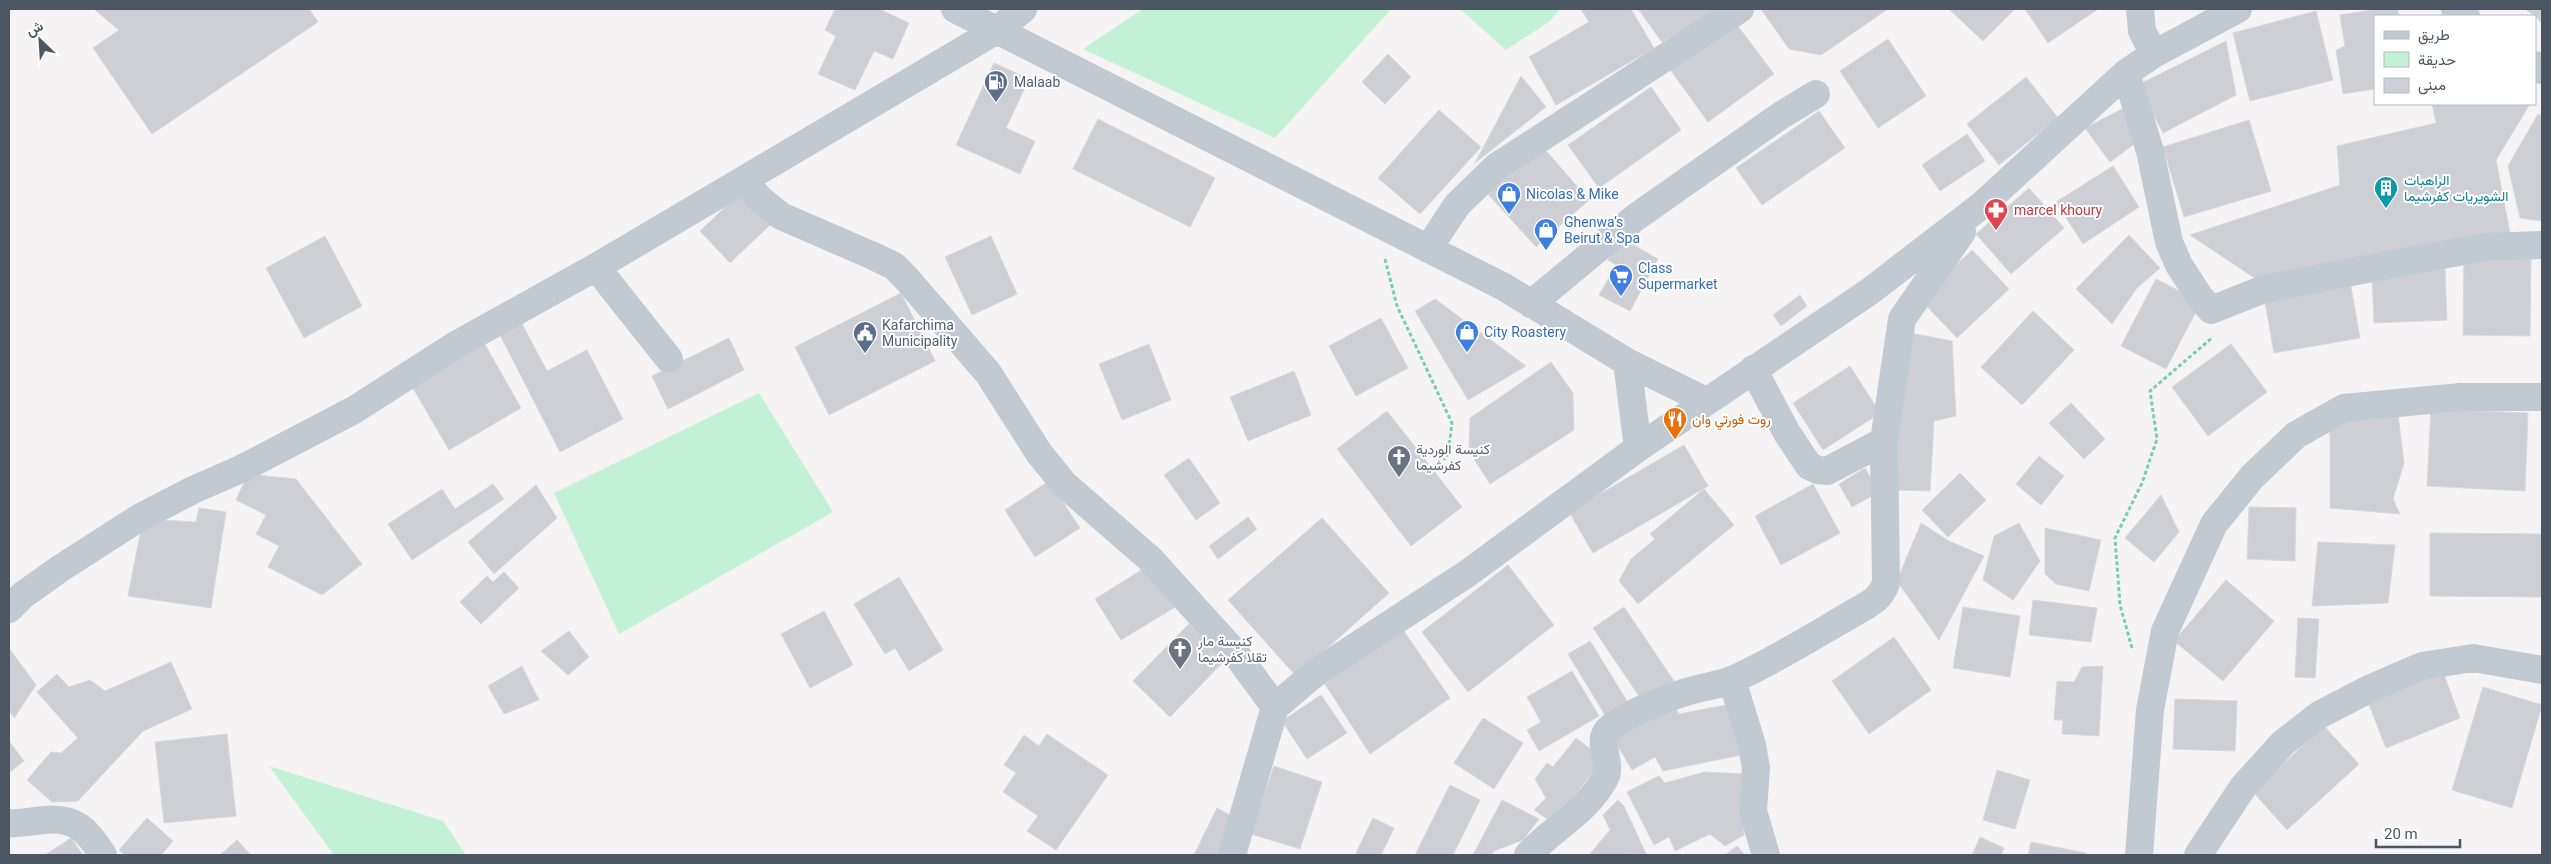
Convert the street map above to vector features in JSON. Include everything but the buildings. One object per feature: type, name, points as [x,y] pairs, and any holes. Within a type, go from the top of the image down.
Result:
[{"type":"street","points":[[955,9],[1504,287],[1627,362],[1706,401]]},
{"type":"street","points":[[9,609],[23,595],[60,568],[139,518],[193,490],[243,468],[354,410],[454,346],[596,267],[997,30],[1023,9]]},
{"type":"street","points":[[1428,249],[1457,205],[1496,167],[1740,9]]},
{"type":"street","points":[[2140,9],[2142,31],[2154,54]]},
{"type":"street","points":[[1232,855],[1275,707],[1314,674],[1468,573],[1638,448],[1869,292],[1982,205],[2126,73],[2154,54],[2238,9]]},
{"type":"street","points":[[2126,73],[2150,150],[2169,242],[2179,265],[2199,296],[2211,310],[2264,289],[2485,247],[2542,245]]},
{"type":"street","points":[[1531,304],[1636,216],[1780,116],[1816,94]]},
{"type":"street","points":[[744,180],[760,200],[781,216],[894,266],[988,374],[1039,453],[1064,484],[1150,559],[1236,654],[1275,707]]},
{"type":"street","points":[[1528,855],[1549,834],[1572,819],[1606,777],[1609,766],[1604,742],[1605,733],[1615,723],[1673,696],[1732,680],[1876,600],[1883,592],[1886,583],[1884,441],[1902,318],[1929,276],[1982,205]]},
{"type":"street","points":[[596,267],[669,359]]},
{"type":"street","points":[[1627,362],[1638,448]]},
{"type":"street","points":[[1753,369],[1787,433],[1809,466],[1818,470],[1828,471],[1884,441]]},
{"type":"street","points":[[2140,855],[2150,710],[2165,631],[2214,524],[2252,478],[2296,435],[2344,408],[2461,397],[2542,397]]},
{"type":"street","points":[[2198,855],[2243,787],[2283,743],[2319,715],[2371,688],[2422,666],[2473,658],[2542,670]]},
{"type":"street","points":[[1732,680],[1752,745],[1756,768],[1753,811],[1766,855]]},
{"type":"street","points":[[9,823],[48,819],[74,822],[90,834],[103,855]]},
{"type":"path","points":[[1375,220],[1397,306],[1452,422],[1448,454],[1444,460]]},
{"type":"path","points":[[2134,652],[2120,605],[2115,538],[2142,483],[2157,439],[2150,391],[2218,333],[2211,310]]},
{"type":"green space","points":[[1143,9],[1391,9],[1275,138],[1083,49]]},
{"type":"green space","points":[[1460,9],[1560,9],[1550,21],[1506,50]]},
{"type":"green space","points":[[759,393],[833,512],[619,634],[554,493]]},
{"type":"green space","points":[[269,766],[443,821],[466,855],[334,855]]},
{"type":"place","name":"Malaab","points":[[996,103]]},
{"type":"place","name":"الراهبات الشويريات كفرشيما","points":[[2386,209]]},
{"type":"place","name":"Nicolas & Mike","points":[[1509,215]]},
{"type":"place","name":"marcel khoury","points":[[1996,231]]},
{"type":"place","name":"Ghenwa’s Beirut & Spa","points":[[1546,251]]},
{"type":"place","name":"Class Supermarket","points":[[1621,297]]},
{"type":"place","name":"City Roastery","points":[[1467,353]]},
{"type":"place","name":"Kafarchima Municipality","points":[[865,354]]},
{"type":"place","name":"روت فورتي وان","points":[[1675,440]]},
{"type":"place","name":"كنيسة الوردية كفرشيما","points":[[1399,478]]},
{"type":"place","name":"كنيسة مار تقلا كفرشيما","points":[[1180,670]]}]
